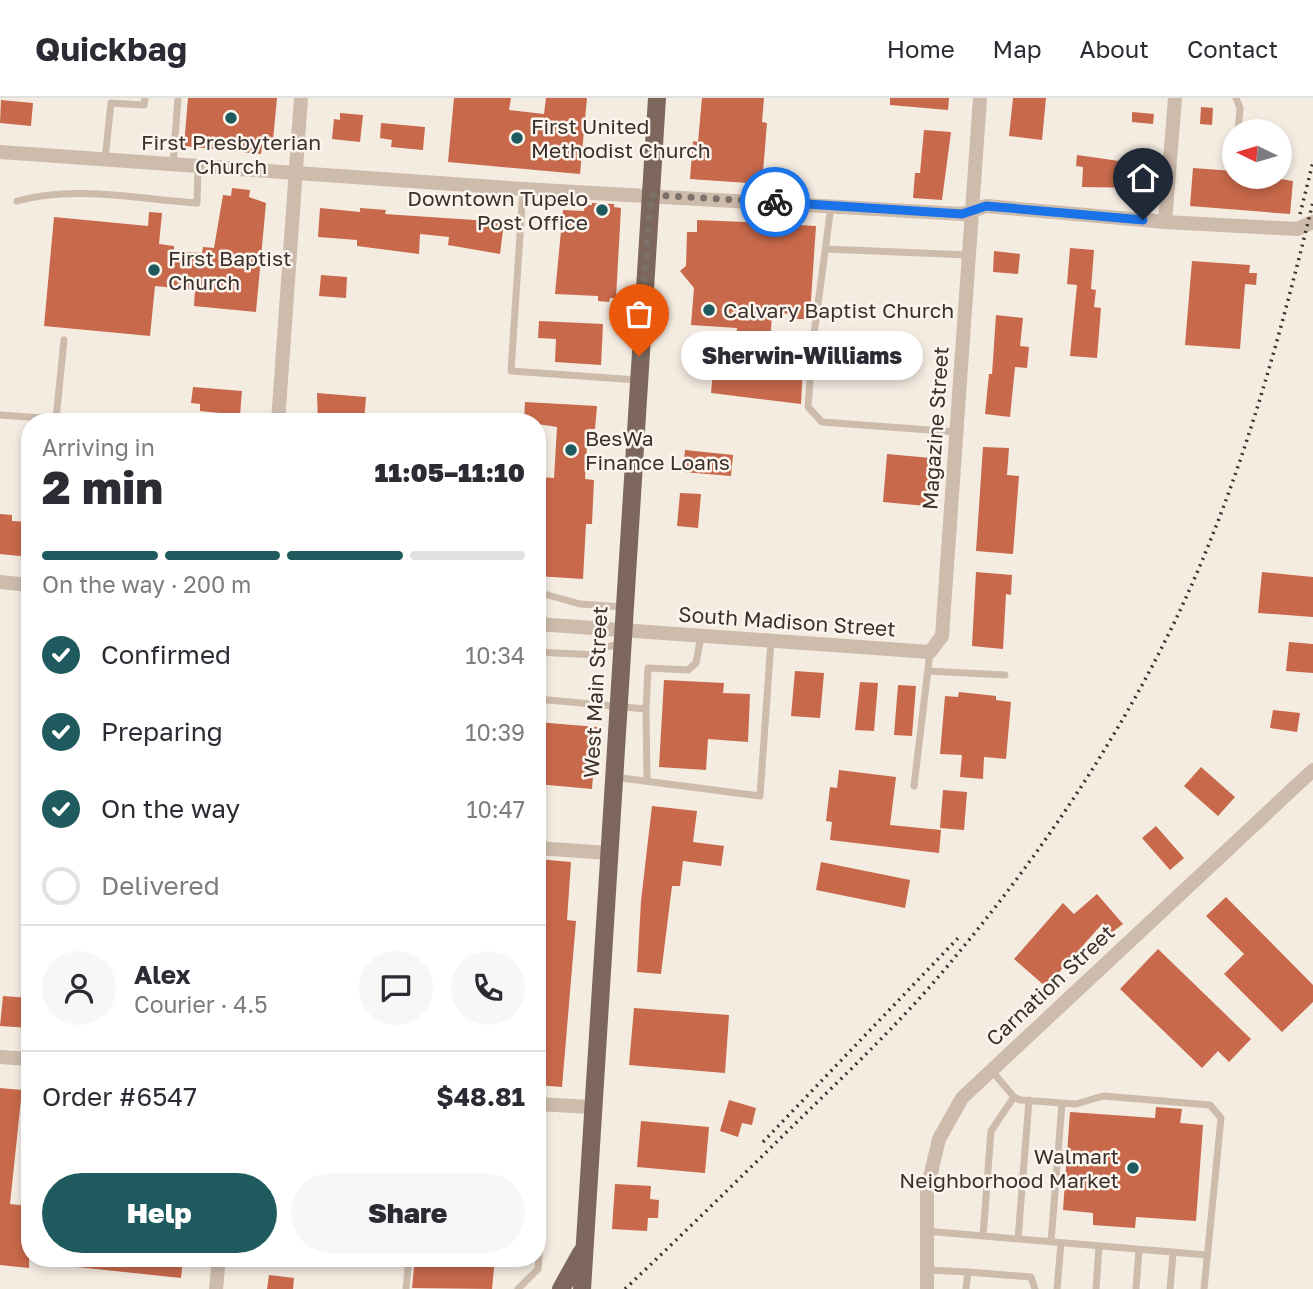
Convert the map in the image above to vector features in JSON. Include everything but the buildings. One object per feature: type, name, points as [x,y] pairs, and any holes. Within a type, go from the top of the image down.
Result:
[{"type":"main road","name":"West Main Street","points":[[582,1289],[591,1107],[657,98]]},
{"type":"main road","points":[[561,1289],[585,1247]]},
{"type":"street","points":[[279,413],[302,98]]},
{"type":"street","name":"Magazine Street","points":[[930,652],[942,636],[980,98]]},
{"type":"street","points":[[1165,222],[1175,98]]},
{"type":"street","points":[[0,152],[523,189],[962,214],[986,206],[1165,222],[1297,229],[1313,222]]},
{"type":"street","points":[[0,582],[21,584]]},
{"type":"street","name":"South Madison Street","points":[[546,625],[621,637],[701,635],[930,652]]},
{"type":"street","name":"Carnation Street","points":[[927,1289],[927,1190],[939,1139],[962,1098],[1313,770]]},
{"type":"street","points":[[546,849],[609,853]]},
{"type":"street","points":[[0,1057],[21,1058]]},
{"type":"street","points":[[546,1104],[591,1107]]},
{"type":"street","points":[[216,1289],[218,1267]]},
{"type":"lane","points":[[105,160],[111,103],[144,105],[145,98]]},
{"type":"lane","points":[[173,164],[178,98]]},
{"type":"lane","points":[[1236,98],[1240,108],[1239,119]]},
{"type":"lane","points":[[17,201],[63,194],[197,203],[198,167]]},
{"type":"lane","points":[[523,189],[511,371],[637,380]]},
{"type":"lane","points":[[831,206],[813,342],[808,407],[822,422],[956,432]]},
{"type":"lane","points":[[826,249],[968,256]]},
{"type":"lane","points":[[57,413],[64,340]]},
{"type":"lane","points":[[0,415],[21,416]]},
{"type":"lane","points":[[546,595],[580,604],[623,607]]},
{"type":"lane","points":[[647,781],[648,668],[688,670],[696,663],[701,635]]},
{"type":"lane","points":[[546,652],[596,655],[601,648],[621,637]]},
{"type":"lane","points":[[613,777],[760,796],[771,640]]},
{"type":"lane","points":[[915,786],[930,652]]},
{"type":"lane","points":[[928,671],[1005,675]]},
{"type":"lane","points":[[546,700],[646,709]]},
{"type":"lane","points":[[990,1069],[1014,1097],[1029,1100],[1076,1104],[1103,1096],[1210,1105],[1221,1118],[1204,1289]]},
{"type":"lane","points":[[983,1236],[991,1131],[1014,1097]]},
{"type":"lane","points":[[1018,1239],[1029,1100]]},
{"type":"lane","points":[[1051,1242],[1062,1103]]},
{"type":"lane","points":[[925,1231],[1207,1255]]},
{"type":"lane","points":[[1057,1289],[1061,1243]]},
{"type":"lane","points":[[1096,1289],[1099,1246]]},
{"type":"lane","points":[[1136,1289],[1139,1250]]},
{"type":"lane","points":[[1170,1289],[1173,1253]]},
{"type":"lane","points":[[406,1289],[408,1267]]},
{"type":"lane","points":[[518,1289],[538,1267]]},
{"type":"lane","points":[[926,1270],[1031,1277],[1035,1288]]},
{"type":"lane","points":[[967,1289],[968,1272]]},
{"type":"railway","points":[[1300,214],[1313,162]]},
{"type":"railway","points":[[625,1289],[840,1080],[918,999],[1018,878],[1103,753],[1175,621],[1219,520],[1271,362],[1313,202]]},
{"type":"railway","points":[[763,1142],[961,935]]},
{"type":"way so far","points":[[639,356],[651,195],[775,202]]},
{"type":"place","name":"First Presbyterian Church","points":[[231,118]]},
{"type":"place","name":"First United Methodist Church","points":[[517,138]]},
{"type":"place","name":"Downtown Tupelo Post Office","points":[[602,210]]},
{"type":"place","name":"First Baptist Church","points":[[154,270]]},
{"type":"place","name":"Calvary Baptist Church","points":[[709,310]]},
{"type":"place","name":"Sherwin-Williams","points":[[639,356]]},
{"type":"place","name":"BesWa Finance Loans","points":[[571,450]]},
{"type":"place","name":"Walmart Neighborhood Market","points":[[1133,1168]]},
{"type":"route","points":[[775,202],[962,214],[986,206],[1143,220]]}]
